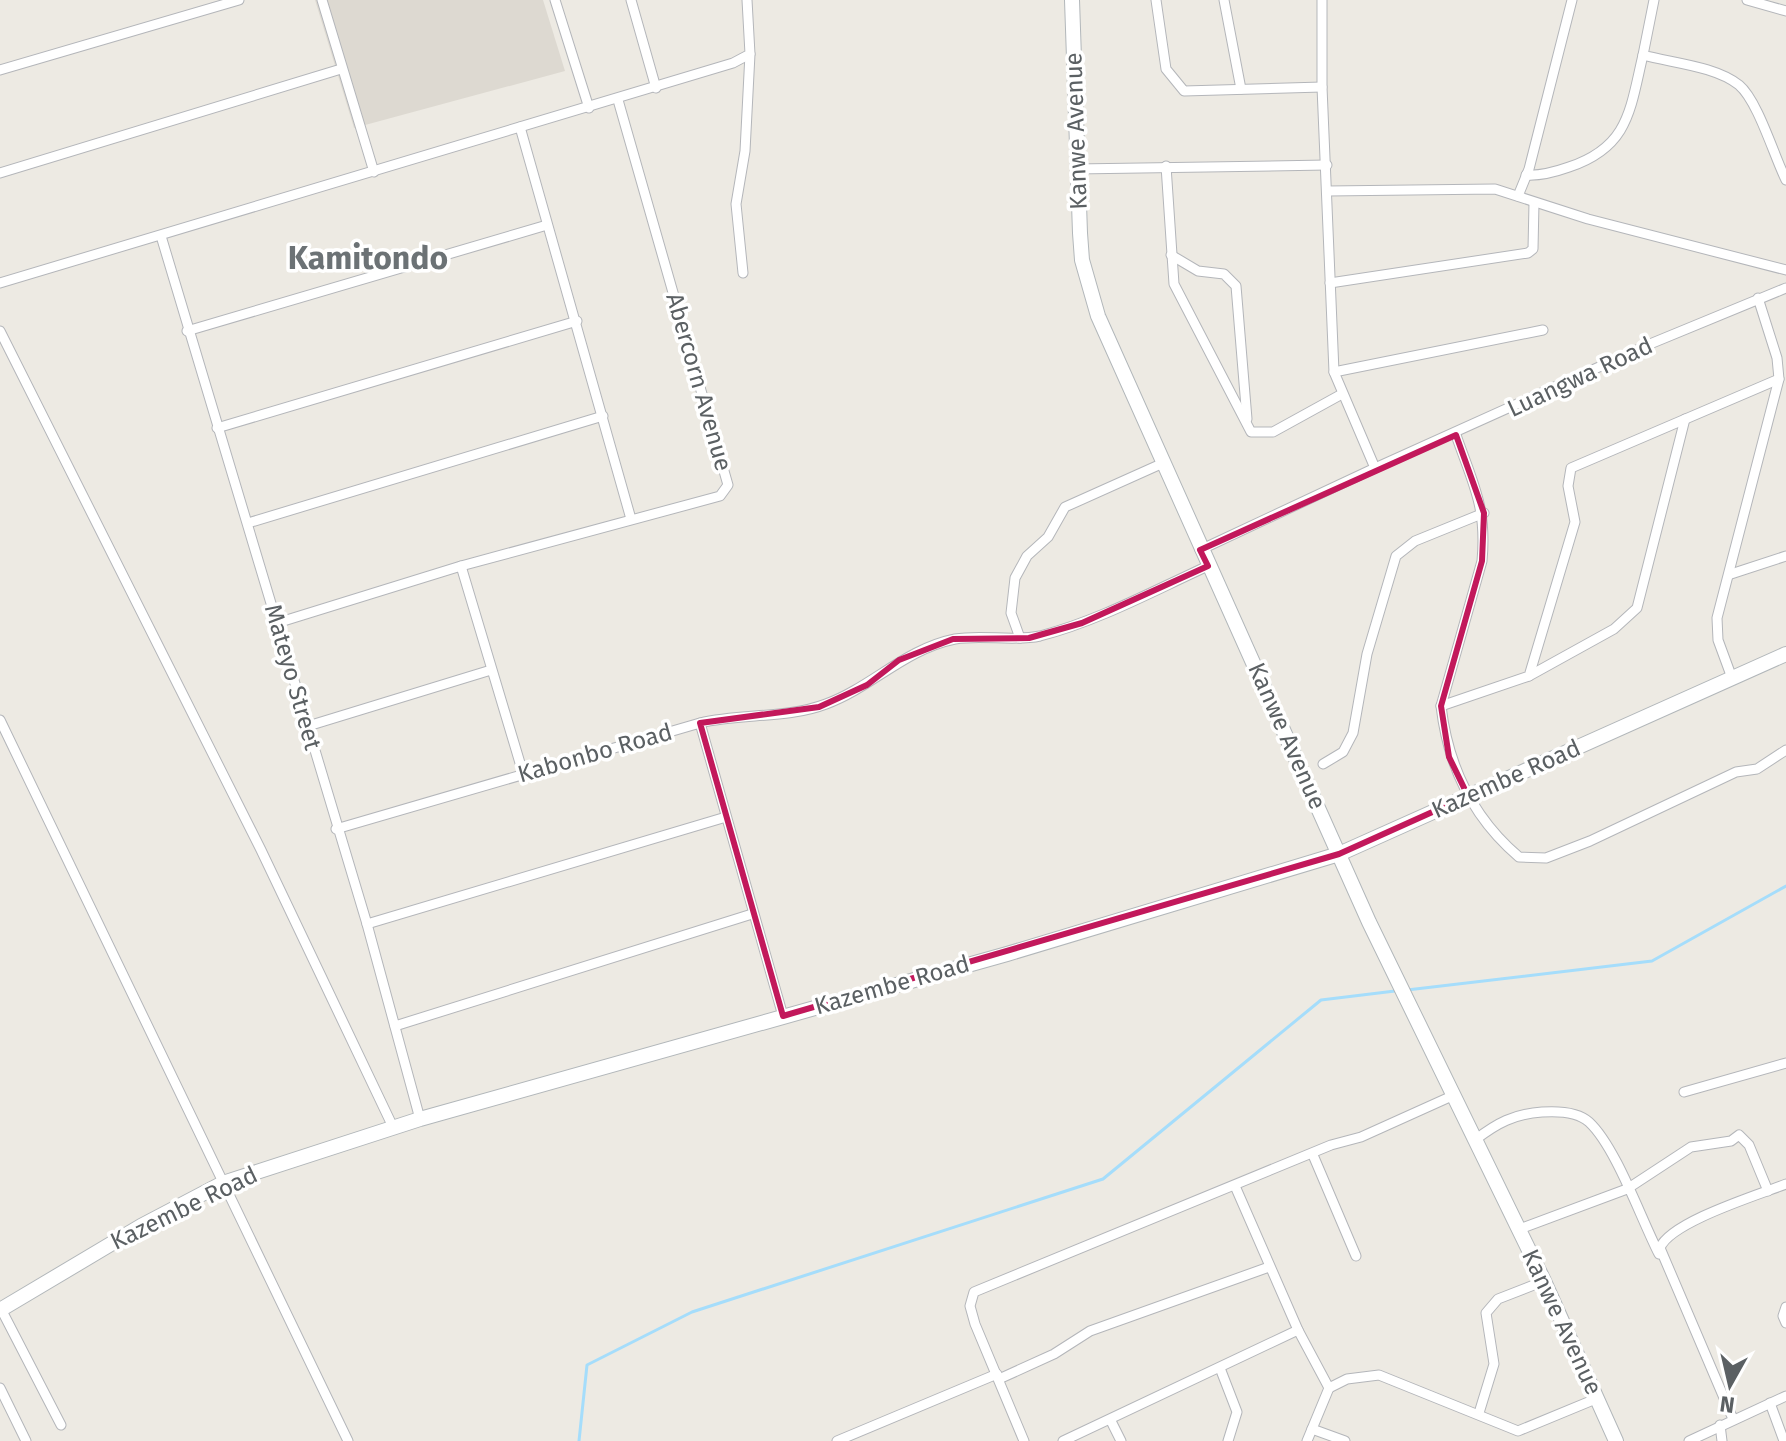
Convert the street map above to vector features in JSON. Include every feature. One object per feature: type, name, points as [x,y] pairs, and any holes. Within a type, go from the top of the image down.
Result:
[{"type":"main road","name":"Kanwe Avenue","points":[[1072,0],[1076,169],[1082,260],[1089,287],[1161,464],[1200,550],[1339,854],[1452,1096],[1544,1281],[1616,1441]]},
{"type":"main road","name":"Kazembe Road","points":[[0,1309],[141,1226],[223,1183],[420,1119],[1007,954],[1339,854],[1786,654]]},
{"type":"street","points":[[0,70],[239,0]]},
{"type":"street","points":[[322,0],[374,172]]},
{"type":"street","points":[[555,0],[589,108]]},
{"type":"street","points":[[631,0],[656,88]]},
{"type":"street","points":[[743,273],[736,204],[745,151],[750,54],[747,0]]},
{"type":"street","points":[[1156,0],[1162,56],[1171,79],[1184,91],[1322,87]]},
{"type":"street","points":[[1224,0],[1241,89]]},
{"type":"street","points":[[1322,0],[1322,87],[1334,372],[1375,468]]},
{"type":"street","points":[[1518,196],[1572,0]]},
{"type":"street","points":[[1526,175],[1557,171],[1605,152],[1628,119],[1654,0]]},
{"type":"street","points":[[1747,0],[1786,11]]},
{"type":"street","points":[[0,283],[618,100],[750,54]]},
{"type":"street","points":[[1643,55],[1726,77],[1741,87],[1786,180]]},
{"type":"street","points":[[0,173],[341,69]]},
{"type":"street","name":"Abercorn Avenue","points":[[277,623],[461,566],[720,496],[728,485],[618,100]]},
{"type":"street","points":[[520,127],[631,519]]},
{"type":"street","points":[[1076,169],[1327,165]]},
{"type":"street","points":[[1166,166],[1171,255],[1178,292],[1251,432],[1273,432],[1342,394]]},
{"type":"street","points":[[1328,191],[1495,189],[1534,203],[1786,270]]},
{"type":"street","points":[[1330,283],[1530,252],[1534,203]]},
{"type":"street","points":[[187,331],[547,225]]},
{"type":"street","name":"Mateyo Street","points":[[161,236],[336,829],[367,924],[420,1119]]},
{"type":"street","points":[[1171,255],[1198,271],[1224,274],[1236,286],[1247,426]]},
{"type":"street","name":"Luangwa Road","points":[[1200,550],[1375,468],[1786,288]]},
{"type":"street","points":[[1732,678],[1716,625],[1779,379],[1777,358],[1758,298]]},
{"type":"street","points":[[217,428],[577,321]]},
{"type":"street","points":[[1334,372],[1543,330]]},
{"type":"street","points":[[0,331],[261,850],[393,1127]]},
{"type":"street","points":[[1529,676],[1575,522],[1568,486],[1571,468],[1779,379]]},
{"type":"street","points":[[248,523],[603,416]]},
{"type":"street","points":[[1441,706],[1529,676],[1614,629],[1637,608],[1685,419]]},
{"type":"street","points":[[1456,435],[1484,513],[1482,561],[1441,706],[1449,757],[1468,796],[1519,857],[1546,858],[1686,799],[1736,772],[1757,769],[1786,750]]},
{"type":"street","points":[[1020,638],[1011,613],[1015,578],[1027,556],[1048,537],[1065,507],[1161,464]]},
{"type":"street","points":[[1323,764],[1343,752],[1353,733],[1367,654],[1396,556],[1415,541],[1484,513]]},
{"type":"street","points":[[1731,574],[1786,556]]},
{"type":"street","points":[[461,566],[523,773]]},
{"type":"street","points":[[700,723],[731,715],[819,707],[867,685],[890,664],[953,639],[1020,638],[1082,623],[1208,566]]},
{"type":"street","points":[[308,726],[491,670]]},
{"type":"street","points":[[0,720],[348,1441]]},
{"type":"street","name":"Kabonbo Road","points":[[336,829],[700,723],[783,1016]]},
{"type":"street","points":[[367,924],[726,817]]},
{"type":"street","points":[[395,1026],[752,914]]},
{"type":"street","points":[[1684,1092],[1786,1063]]},
{"type":"street","points":[[1024,1441],[975,1324],[970,1306],[974,1292],[1452,1096]]},
{"type":"street","points":[[1475,1140],[1498,1122],[1525,1112],[1551,1111],[1580,1116],[1604,1142],[1659,1254],[1733,1419]]},
{"type":"street","points":[[1517,1230],[1627,1189],[1686,1149],[1731,1141],[1739,1135],[1749,1145],[1768,1191]]},
{"type":"street","points":[[1313,1155],[1356,1256]]},
{"type":"street","points":[[1659,1254],[1667,1236],[1786,1184]]},
{"type":"street","points":[[1235,1186],[1298,1330],[1329,1388]]},
{"type":"street","points":[[837,1441],[1054,1354],[1090,1331],[1269,1267]]},
{"type":"street","points":[[1479,1413],[1494,1364],[1486,1313],[1498,1299],[1544,1281]]},
{"type":"street","points":[[1786,1307],[1783,1316],[1786,1323]]},
{"type":"street","points":[[0,1309],[61,1425]]},
{"type":"street","points":[[1063,1441],[1111,1421],[1298,1330]]},
{"type":"street","points":[[1220,1368],[1237,1412],[1228,1441]]},
{"type":"street","points":[[1307,1441],[1329,1388],[1347,1379],[1379,1375],[1518,1431],[1598,1398]]},
{"type":"street","points":[[0,1388],[26,1441]]},
{"type":"street","points":[[1689,1441],[1786,1396]]},
{"type":"street","points":[[1770,1403],[1784,1441]]},
{"type":"street","points":[[1111,1421],[1121,1441]]},
{"type":"street","points":[[1720,1425],[1722,1441]]},
{"type":"street","points":[[1312,1429],[1345,1441]]},
{"type":"highlighted area","points":[[1456,435],[1484,513],[1482,561],[1441,706],[1449,757],[1468,796],[1339,854],[783,1016],[700,723],[819,707],[867,685],[899,660],[953,639],[1029,638],[1082,623],[1208,566],[1200,550]]},
{"type":"shaded area","points":[[315,0],[543,0],[565,71],[354,128]]},
{"type":"waterway","points":[[1407,990],[1652,961],[1786,886]]},
{"type":"waterway","points":[[579,1441],[587,1365],[692,1312],[1103,1179],[1321,1000],[1395,991]]},
{"type":"district","name":"Kamitondo","points":[[368,258]]}]
